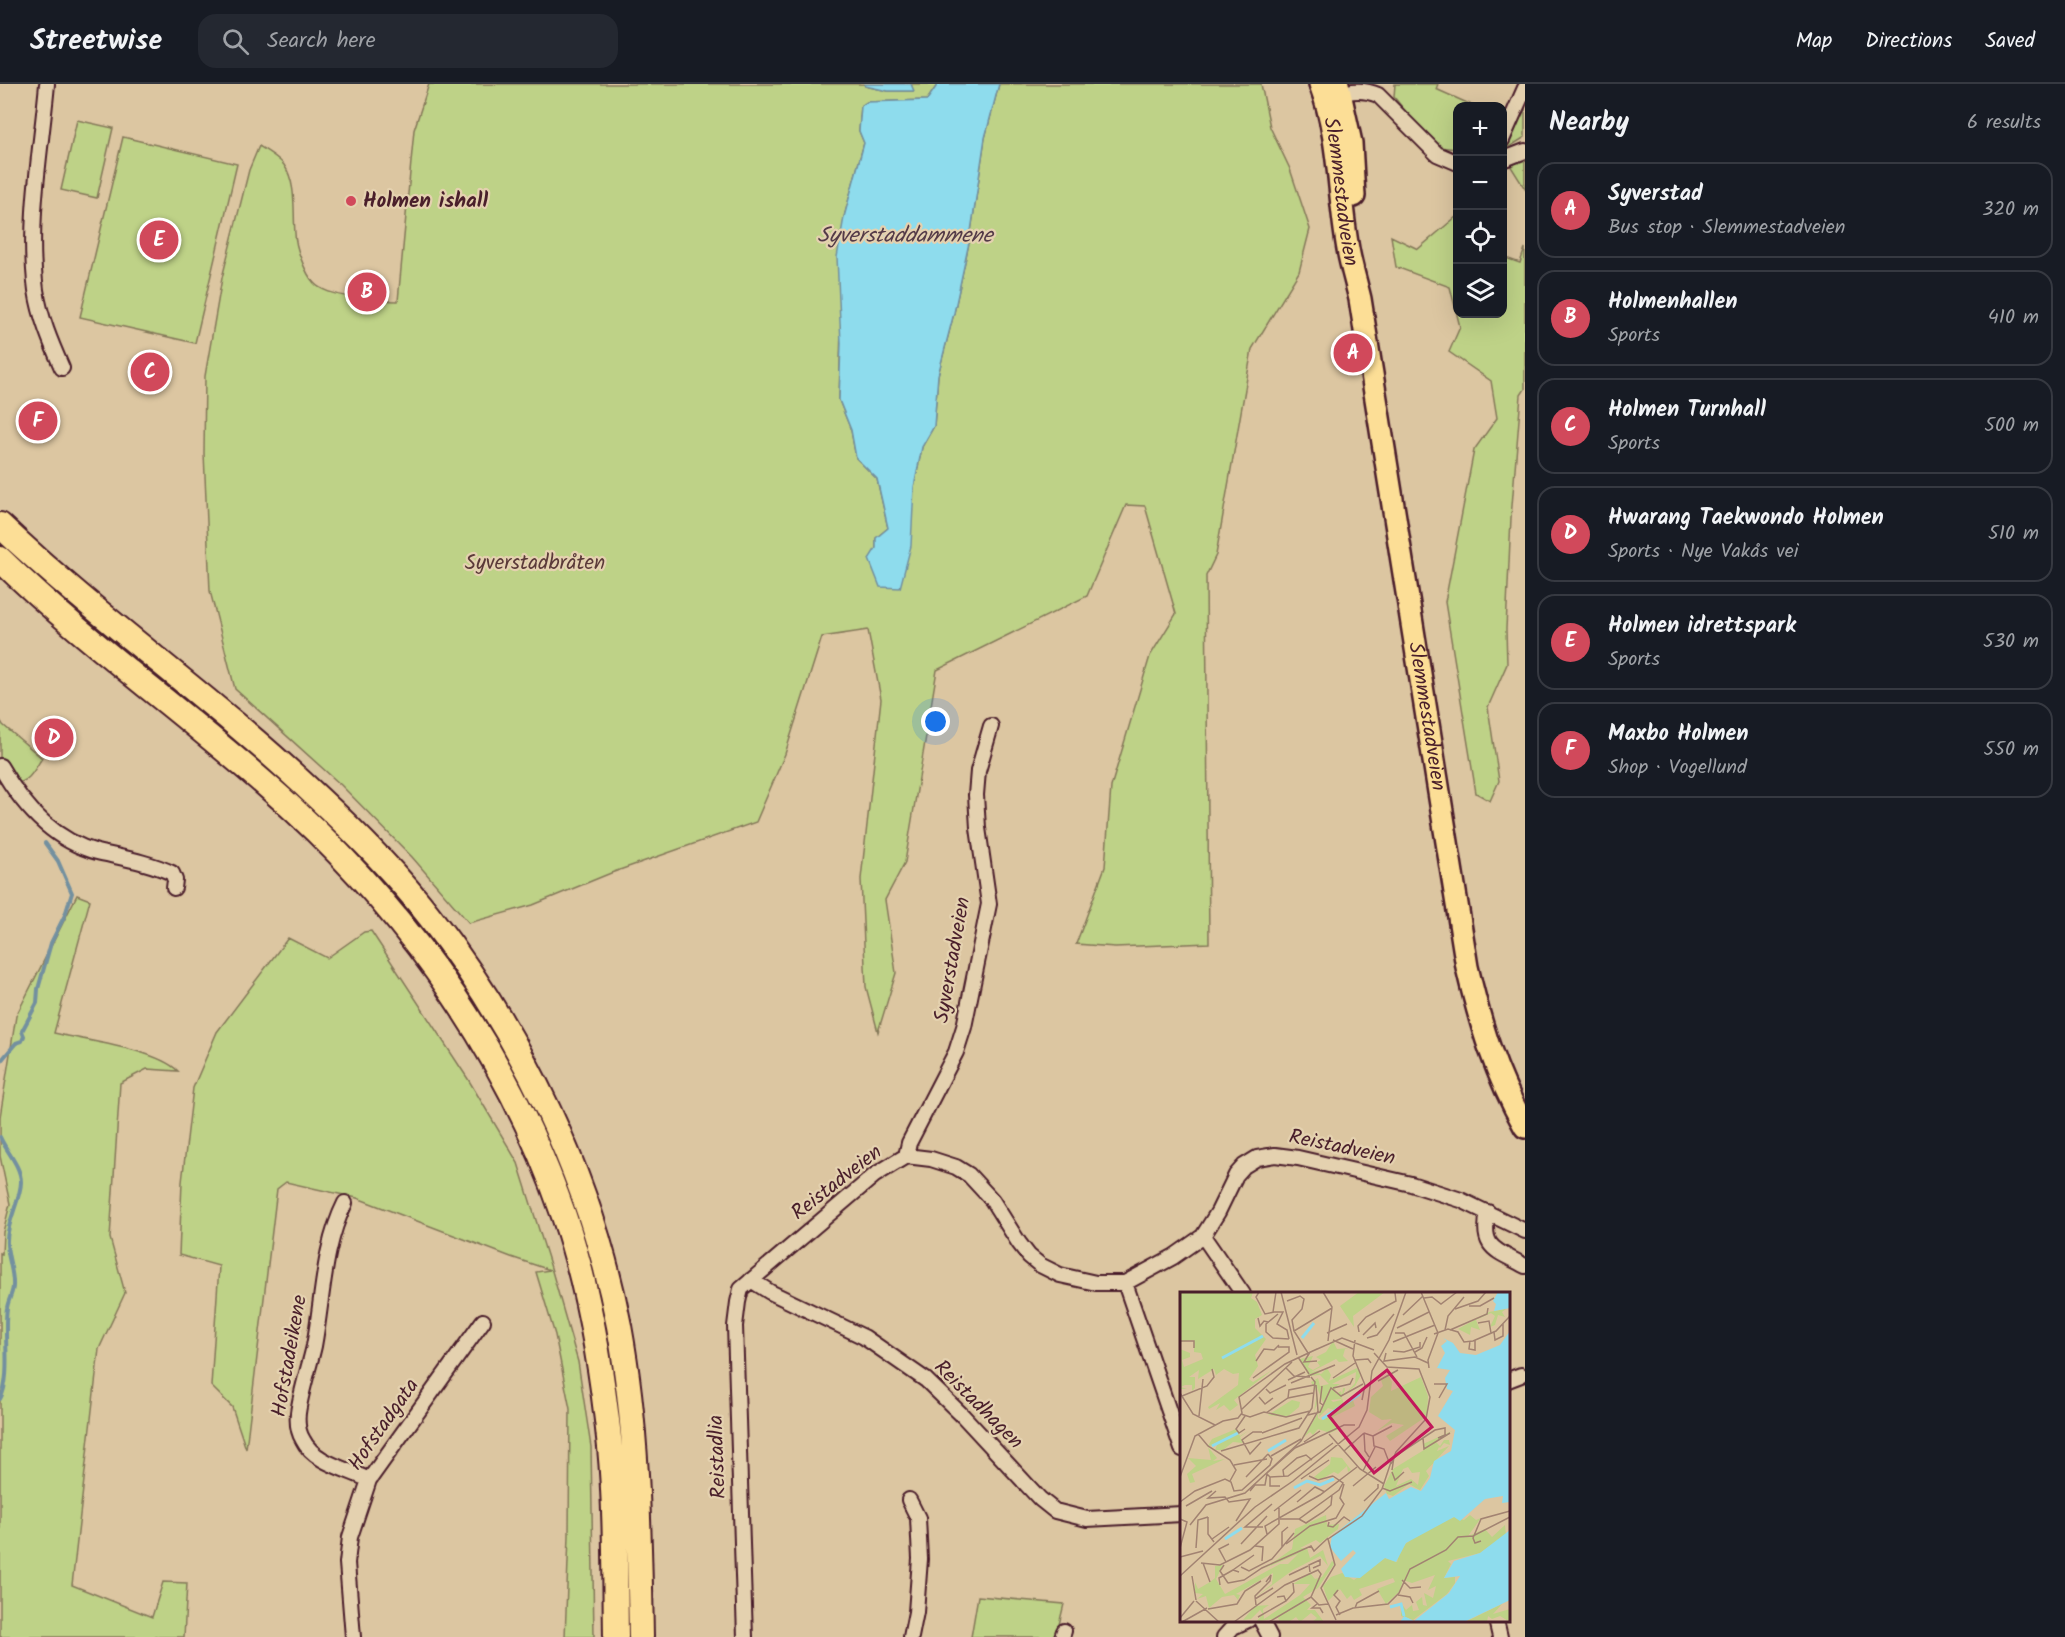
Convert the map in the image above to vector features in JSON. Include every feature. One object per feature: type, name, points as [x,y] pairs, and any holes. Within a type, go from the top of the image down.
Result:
[{"type":"highway","points":[[0,525],[104,618],[281,764],[351,829],[429,915],[501,1021],[535,1083],[566,1152],[587,1208],[606,1270],[620,1336],[635,1446],[641,1637]]},
{"type":"highway","points":[[0,559],[90,638],[266,785],[334,848],[372,888],[442,975],[480,1036],[513,1096],[543,1161],[564,1217],[582,1280],[602,1382],[610,1447],[614,1511],[616,1637]]},
{"type":"main road","name":"Slemmestadveien","points":[[1331,90],[1353,164],[1360,299],[1467,967],[1482,1029],[1496,1069],[1525,1127]]},
{"type":"street","points":[[47,84],[33,249],[37,292],[51,343],[62,368]]},
{"type":"street","points":[[1507,131],[1525,88]]},
{"type":"street","points":[[1331,90],[1369,91],[1378,95],[1437,154],[1453,161]]},
{"type":"street","points":[[1507,158],[1525,151]]},
{"type":"street","name":"Syverstadveien","points":[[906,1156],[909,1143],[956,1052],[964,1027],[989,904],[978,828],[976,795],[978,771],[991,726]]},
{"type":"street","points":[[0,766],[13,789],[34,815],[64,838],[95,851],[156,865],[172,873],[175,880],[174,888]]},
{"type":"street","name":"Reistadveien","points":[[751,1280],[875,1175],[906,1156],[931,1158],[956,1167],[969,1175],[992,1200],[1029,1256],[1040,1265],[1079,1281],[1125,1283],[1173,1257],[1203,1236],[1236,1175],[1244,1166],[1257,1158],[1275,1155],[1298,1158],[1411,1184],[1461,1200],[1525,1231]]},
{"type":"street","name":"Hofstadeikene","points":[[345,1203],[335,1222],[330,1242],[314,1346],[298,1414],[298,1427],[303,1441],[312,1452],[323,1460],[369,1480]]},
{"type":"street","points":[[1488,1212],[1486,1236],[1488,1243],[1525,1266]]},
{"type":"street","points":[[1203,1236],[1242,1292]]},
{"type":"street","name":"Reistadhagen","points":[[751,1280],[770,1292],[864,1337],[926,1380],[963,1416],[1040,1499],[1055,1511],[1087,1519],[1180,1514]]},
{"type":"street","name":"Reistadlia","points":[[745,1637],[735,1326],[741,1289],[751,1280]]},
{"type":"street","points":[[1125,1283],[1180,1441]]},
{"type":"street","name":"Hofstadgata","points":[[353,1637],[347,1563],[350,1537],[369,1480],[483,1321]]},
{"type":"street","points":[[909,1500],[918,1518],[920,1559],[916,1612],[911,1637]]},
{"type":"street","points":[[1224,1637],[1233,1627],[1244,1622]]},
{"type":"street","points":[[1262,1622],[1270,1637]]},
{"type":"street","points":[[1496,1622],[1500,1637]]},
{"type":"green space","name":"Syverstadbråten","points":[[429,84],[864,84],[888,91],[913,91],[911,84],[938,84],[927,100],[867,102],[861,106],[859,131],[864,143],[844,217],[839,400],[851,430],[856,458],[877,479],[888,528],[876,538],[876,548],[914,487],[922,447],[934,426],[938,375],[970,238],[985,138],[999,84],[1261,84],[1270,127],[1290,169],[1310,229],[1299,272],[1252,349],[1216,555],[1206,576],[1209,943],[1115,947],[1076,944],[1105,867],[1111,787],[1150,656],[1176,614],[1145,506],[1126,505],[1087,596],[937,670],[905,862],[885,900],[896,973],[878,1032],[866,987],[861,879],[881,699],[868,630],[822,637],[785,754],[756,822],[611,873],[533,905],[469,923],[412,857],[341,785],[235,689],[210,591],[204,453],[205,376],[222,278],[249,170],[259,146],[284,165],[293,189],[297,245],[304,266],[314,283],[341,295],[398,301],[414,130]]},
{"type":"green space","points":[[1395,84],[1438,84],[1436,89],[1465,102],[1453,102],[1453,149],[1439,147],[1413,121],[1394,97]]},
{"type":"green space","points":[[1525,98],[1525,137],[1507,148],[1507,135]]},
{"type":"green space","points":[[77,120],[113,128],[97,198],[61,190]]},
{"type":"green space","points":[[123,137],[237,164],[195,343],[80,317]]},
{"type":"green space","points":[[1525,155],[1525,189],[1510,165]]},
{"type":"green space","points":[[1453,219],[1453,299],[1450,287],[1396,267],[1391,236],[1418,249]]},
{"type":"green space","points":[[1525,248],[1525,389],[1521,395],[1511,518],[1506,629],[1507,664],[1488,707],[1499,781],[1490,801],[1476,793],[1445,602],[1474,450],[1497,418],[1491,381],[1449,352],[1460,327],[1458,318],[1507,318],[1507,258],[1520,263]]},
{"type":"green space","points":[[0,720],[42,758],[31,775],[24,781],[15,783],[0,758]]},
{"type":"green space","points":[[77,895],[90,900],[54,1033],[138,1051],[168,1063],[178,1071],[147,1069],[120,1083],[110,1238],[125,1293],[99,1349],[72,1585],[152,1617],[163,1582],[187,1583],[184,1637],[0,1637],[0,1253],[2,1254],[3,1232],[10,1204],[0,1156],[0,1117],[16,1016]]},
{"type":"green space","points":[[371,931],[468,1079],[518,1163],[578,1362],[591,1447],[594,1637],[565,1637],[570,1409],[555,1335],[536,1272],[550,1270],[357,1198],[286,1182],[277,1189],[246,1449],[232,1407],[211,1386],[219,1266],[179,1255],[182,1182],[193,1088],[217,1032],[288,938],[327,958],[364,932]]},
{"type":"green space","points":[[978,1596],[1064,1604],[1056,1637],[971,1637]]},
{"type":"water","points":[[864,84],[911,84],[914,91],[888,91]]},
{"type":"water","name":"Syverstaddammene","points":[[938,84],[999,84],[985,138],[970,238],[938,375],[934,426],[922,447],[914,487],[911,546],[900,588],[880,587],[869,559],[876,548],[876,538],[888,528],[877,479],[856,458],[851,430],[839,400],[841,343],[837,257],[844,217],[864,143],[859,131],[861,106],[867,102],[927,100]]},
{"type":"waterway","points":[[0,1062],[16,1043],[22,1041],[24,1036],[22,1031],[37,1003],[38,989],[51,943],[65,915],[72,893],[58,861],[45,843]]},
{"type":"waterway","points":[[0,1137],[16,1164],[21,1182],[8,1233],[7,1246],[13,1286],[6,1318],[6,1379],[0,1399]]},
{"type":"place","name":"Holmen ishall","points":[[351,201]]},
{"type":"place","name":"Holmen idrettspark","points":[[159,240]]},
{"type":"place","name":"Holmenhallen","points":[[367,292]]},
{"type":"place","name":"Syverstad","points":[[1353,353]]},
{"type":"place","name":"Holmen Turnhall","points":[[150,372]]},
{"type":"place","name":"Maxbo Holmen","points":[[38,421]]},
{"type":"place","name":"Hwarang Taekwondo Holmen","points":[[54,738]]}]
